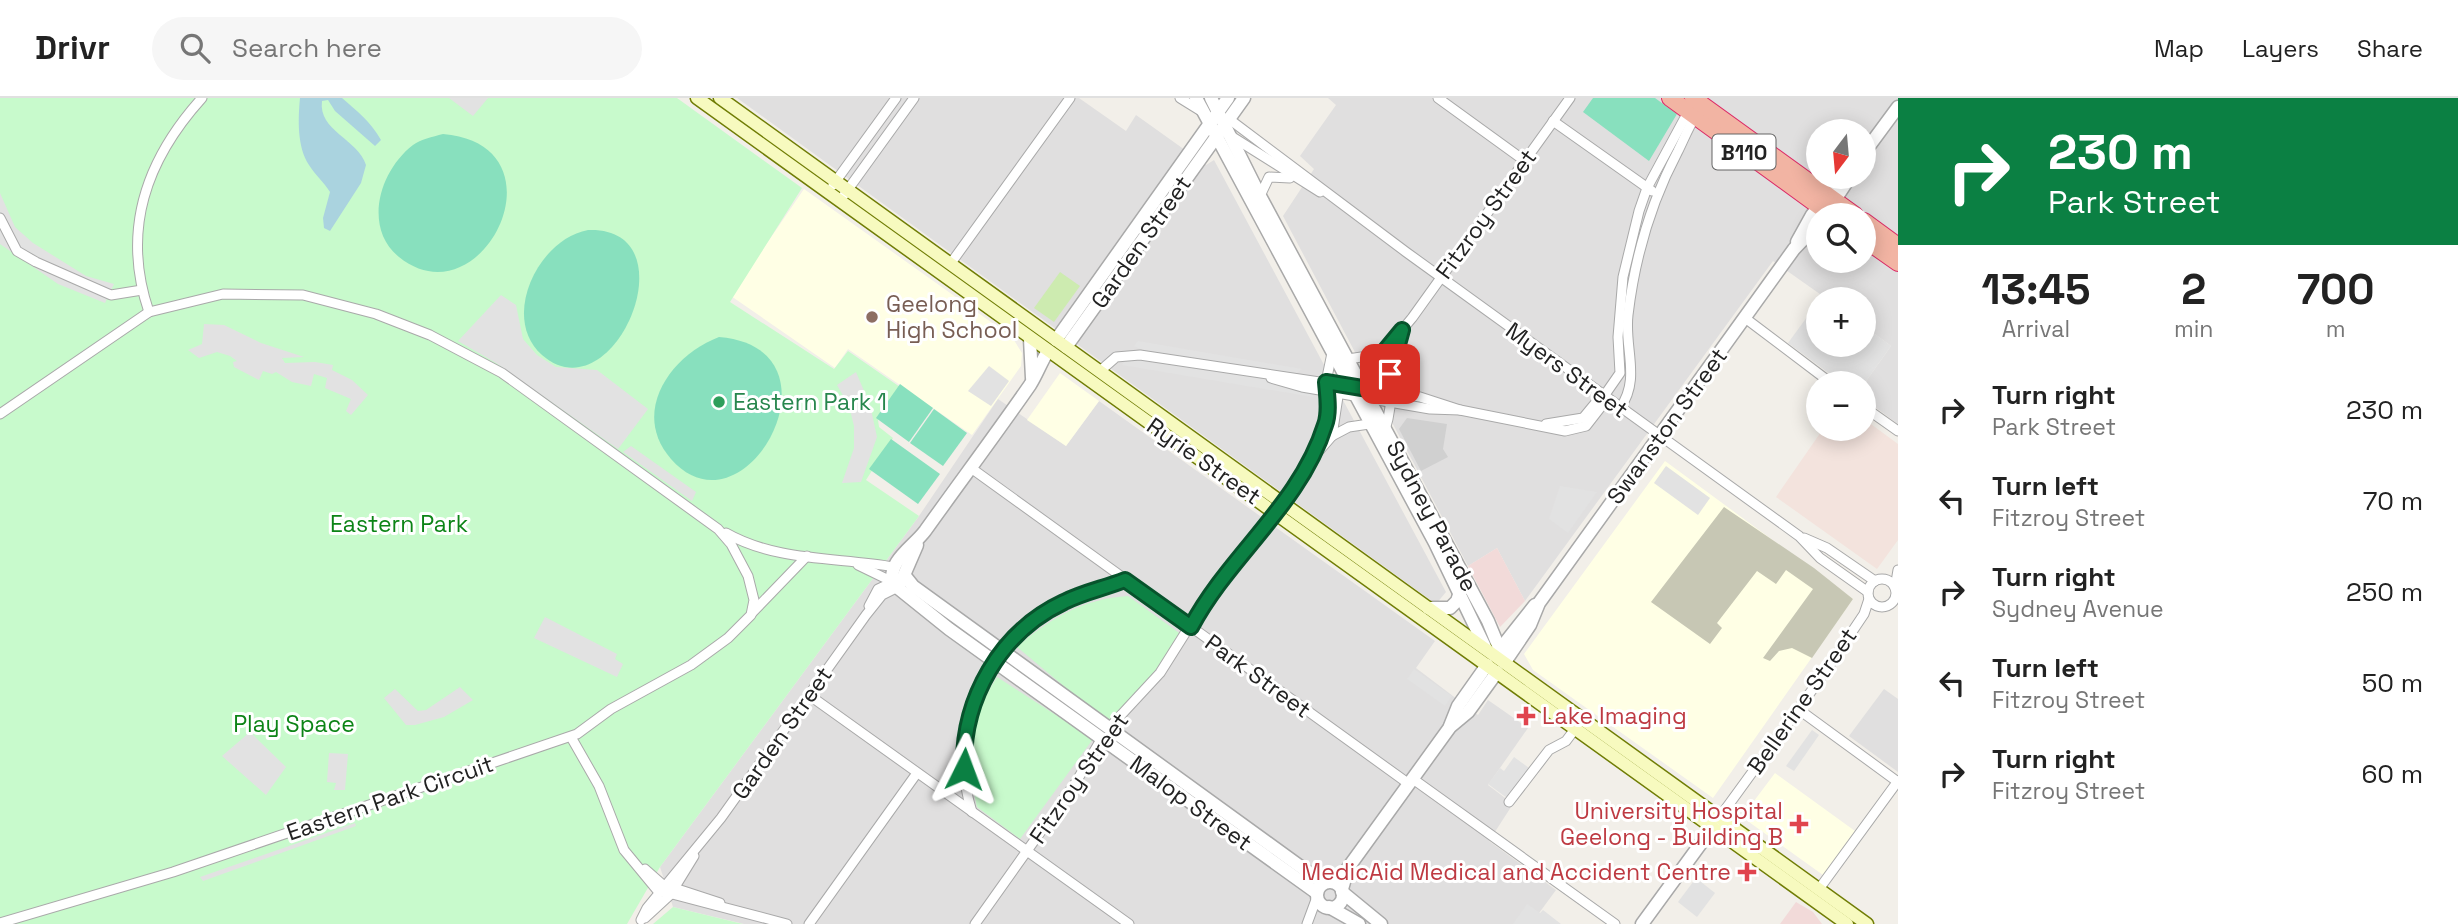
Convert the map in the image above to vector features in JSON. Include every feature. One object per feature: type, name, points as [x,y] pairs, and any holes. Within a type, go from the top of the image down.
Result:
[{"type":"highway","name":"B110","points":[[1670,98],[1703,109],[1819,203]]},
{"type":"highway","points":[[1876,230],[1898,246]]},
{"type":"highway","points":[[1876,247],[1898,263]]},
{"type":"main road","name":"Ryrie Street","points":[[696,98],[845,194],[1281,509],[1495,658],[1575,729],[1819,889],[1867,924]]},
{"type":"main road","name":"Ryrie Street","points":[[720,98],[833,186]]},
{"type":"main road","name":"Ryrie Street","points":[[948,268],[1030,339],[1057,349],[1100,371],[1281,509],[1428,608],[1716,822],[1847,924]]},
{"type":"street","points":[[149,312],[142,290],[139,231],[148,183],[168,140],[202,98]]},
{"type":"street","points":[[833,186],[896,98]]},
{"type":"street","points":[[948,268],[1070,98]]},
{"type":"street","name":"Myers Street","points":[[1180,98],[1337,201],[1799,536],[1820,558],[1882,606]]},
{"type":"street","points":[[1196,98],[1217,123]]},
{"type":"street","points":[[1211,98],[1217,123]]},
{"type":"street","name":"Garden Street","points":[[894,567],[920,537],[971,468],[1140,233],[1217,123],[1228,98]]},
{"type":"street","name":"Garden Street","points":[[1217,123],[1244,98]]},
{"type":"street","points":[[1438,98],[1525,160]]},
{"type":"street","name":"Fitzroy Street","points":[[1348,359],[1367,356],[1388,345],[1402,330],[1570,98]]},
{"type":"street","points":[[845,194],[910,99]]},
{"type":"street","points":[[1876,137],[1898,107]]},
{"type":"street","points":[[1100,371],[1116,357],[1136,354],[1326,387],[1429,400],[1461,410],[1537,424],[1576,426],[1604,397],[1620,373],[1621,297],[1635,225],[1652,190],[1703,109]]},
{"type":"street","points":[[1553,121],[1652,190]]},
{"type":"street","name":"Myers Street","points":[[1217,123],[1301,182],[1337,201]]},
{"type":"street","name":"Sydney Parade","points":[[1217,123],[1260,196],[1348,359],[1369,424],[1495,658]]},
{"type":"street","name":"Sydney Parade","points":[[1217,123],[1332,353],[1385,430],[1495,658]]},
{"type":"street","points":[[1260,196],[1264,182],[1271,176],[1301,182]]},
{"type":"street","points":[[1620,408],[1632,386],[1628,318],[1652,190]]},
{"type":"street","points":[[0,218],[18,251],[36,262],[111,295],[142,290]]},
{"type":"street","points":[[1635,225],[1646,228]]},
{"type":"street","name":"Swanston Street","points":[[1321,889],[1348,869],[1450,727],[1458,706],[1495,658],[1531,625],[1539,603],[1806,234]]},
{"type":"street","points":[[0,414],[149,312],[223,294],[303,295],[376,314],[430,335],[502,373],[718,529],[752,546],[894,567],[898,582]]},
{"type":"street","points":[[1745,318],[1815,371]]},
{"type":"street","name":"Fitzroy Street","points":[[1385,430],[1391,397],[1391,362],[1402,330]]},
{"type":"street","points":[[1030,339],[1032,382]]},
{"type":"street","points":[[1332,436],[1388,345]]},
{"type":"street","name":"Fitzroy Street","points":[[975,924],[1082,774],[1106,733],[1152,683],[1225,572],[1281,509],[1307,465],[1325,426],[1326,387],[1332,353]]},
{"type":"street","points":[[1876,415],[1898,431]]},
{"type":"street","points":[[1332,436],[1349,427],[1369,424]]},
{"type":"street","name":"Fitzroy Street","points":[[1307,465],[1332,436]]},
{"type":"street","name":"Park Street","points":[[971,468],[1191,627],[1615,924]]},
{"type":"street","points":[[718,529],[731,544],[748,576],[754,605],[751,615]]},
{"type":"street","name":"Myers Street","points":[[1799,536],[1827,548],[1880,580],[1896,593]]},
{"type":"street","name":"Garden Street","points":[[640,922],[668,890],[866,615],[898,582],[920,537]]},
{"type":"street","name":"Eastern Park Circuit","points":[[0,922],[173,872],[574,735],[611,709],[712,650],[751,615],[807,556]]},
{"type":"street","points":[[850,562],[898,582]]},
{"type":"street","points":[[1880,580],[1898,570]]},
{"type":"street","points":[[1898,570],[1896,593],[1882,606],[1898,613]]},
{"type":"street","points":[[972,812],[964,780],[965,732],[978,691],[999,656],[1017,634],[1046,611],[1077,596],[1125,580]]},
{"type":"street","name":"Bellerine Street","points":[[1642,924],[1864,614],[1869,596],[1880,580]]},
{"type":"street","name":"Malop Street","points":[[898,582],[1321,889]]},
{"type":"street","points":[[1428,608],[1450,608],[1457,601],[1460,592]]},
{"type":"street","name":"Bellerine Street","points":[[1864,614],[1882,606]]},
{"type":"street","points":[[809,695],[1129,924]]},
{"type":"street","points":[[1798,709],[1898,781],[1819,889]]},
{"type":"street","points":[[1509,802],[1549,750],[1566,741],[1575,729]]},
{"type":"street","points":[[574,735],[599,786],[624,850],[640,872],[668,890],[786,924]]},
{"type":"street","points":[[809,924],[917,773]]},
{"type":"street","name":"Swanston Street","points":[[1342,890],[1348,869]]},
{"type":"street","points":[[1308,924],[1321,889],[1335,883],[1381,924]]},
{"type":"street","points":[[1321,889],[1328,907],[1359,924]]},
{"type":"street","points":[[1308,924],[1328,907],[1339,903],[1342,890]]},
{"type":"shaded area","points":[[449,98],[488,98],[473,116]]},
{"type":"shaded area","points":[[737,98],[1079,98],[1126,131],[1136,115],[1206,165],[1214,160],[1446,592],[1436,604]]},
{"type":"shaded area","points":[[1328,98],[1660,98],[1807,203],[1806,273],[1876,273],[1876,254],[1898,270],[1898,424],[1876,408],[1876,371],[1873,371],[1891,346],[1876,335],[1876,287],[1810,287],[1773,261],[1525,601],[1497,548],[1468,566],[1283,216],[1314,169],[1300,156],[1336,105]]},
{"type":"shaded area","points":[[1707,98],[1898,98],[1898,236],[1876,220],[1876,203],[1852,203],[1833,189],[1876,189],[1876,119],[1806,119],[1806,170]]},
{"type":"shaded area","name":"Geelong High School","points":[[804,189],[1012,337],[1022,353],[1021,366],[972,435],[848,349],[835,368],[731,296]]},
{"type":"shaded area","points":[[0,193],[15,227],[33,243],[86,276],[114,284],[105,303],[58,284],[0,244]]},
{"type":"shaded area","points":[[501,295],[516,305],[523,339],[537,355],[556,367],[597,370],[648,409],[618,449],[496,363],[458,341]]},
{"type":"shaded area","points":[[1806,318],[1806,356],[1788,343]]},
{"type":"shaded area","points":[[204,324],[224,325],[261,343],[304,357],[282,358],[285,363],[315,362],[333,365],[332,370],[352,380],[368,395],[351,415],[346,411],[351,399],[325,388],[327,378],[314,374],[311,386],[292,382],[276,372],[272,374],[263,371],[259,380],[234,367],[233,362],[237,361],[230,356],[217,352],[199,358],[188,350],[202,344]]},
{"type":"shaded area","points":[[1876,335],[1891,346],[1873,371],[1826,371],[1807,357],[1876,357]]},
{"type":"shaded area","points":[[1138,341],[1302,369],[1293,376],[1314,389],[1313,397],[1122,365],[1131,354],[1156,356],[1134,346]]},
{"type":"shaded area","points":[[989,366],[1009,381],[991,406],[968,391]]},
{"type":"shaded area","points":[[856,372],[870,405],[877,437],[861,482],[842,483],[854,448],[854,426],[849,406],[837,385]]},
{"type":"shaded area","name":"Geelong High School","points":[[1060,373],[1099,401],[1066,446],[1027,420]]},
{"type":"shaded area","points":[[998,399],[1066,446],[1099,401],[1435,641],[1416,668],[1478,715],[1488,700],[1528,728],[1488,785],[1513,804],[1489,841],[1556,890],[1531,924],[744,924],[673,907],[660,867],[919,516]]},
{"type":"shaded area","points":[[1407,418],[1447,424],[1443,449],[1448,457],[1421,471],[1399,429]]},
{"type":"shaded area","points":[[1876,428],[1898,444],[1898,540],[1877,569],[1776,497],[1815,441],[1876,441]]},
{"type":"shaded area","points":[[631,446],[696,492],[692,501],[623,452]]},
{"type":"shaded area","points":[[1665,461],[1853,599],[1713,798],[1533,670],[1524,654]]},
{"type":"shaded area","points":[[1666,466],[1710,498],[1698,515],[1654,483]]},
{"type":"shaded area","points":[[1560,486],[1597,492],[1568,533],[1549,519]]},
{"type":"shaded area","points":[[1724,507],[1814,568],[1853,599],[1812,658],[1792,648],[1779,651],[1770,661],[1763,658],[1813,589],[1786,570],[1776,584],[1757,571],[1717,623],[1722,628],[1710,644],[1651,602]]},
{"type":"shaded area","points":[[1497,548],[1525,601],[1500,627],[1468,566]]},
{"type":"shaded area","points":[[1096,583],[1098,589],[1110,586],[1112,594],[1062,611],[1023,639],[1017,634],[1012,639],[1007,634],[1040,607],[1071,590]]},
{"type":"shaded area","points":[[545,617],[617,654],[615,659],[623,664],[617,677],[534,638]]},
{"type":"shaded area","points":[[1414,669],[1452,696],[1445,706],[1407,679]]},
{"type":"shaded area","points":[[978,673],[989,683],[972,733],[972,789],[966,790],[964,771],[957,771],[958,732],[967,697]]},
{"type":"shaded area","points":[[460,687],[473,700],[444,717],[415,725],[406,725],[384,698],[395,689],[418,711],[426,710]]},
{"type":"shaded area","points":[[1884,689],[1898,699],[1898,772],[1849,736]]},
{"type":"shaded area","points":[[1812,730],[1819,735],[1794,771],[1786,766]]},
{"type":"shaded area","points":[[250,732],[286,767],[266,795],[222,756]]},
{"type":"shaded area","points":[[329,753],[348,754],[345,790],[334,790],[336,783],[327,782]]},
{"type":"shaded area","points":[[1514,757],[1529,768],[1507,798],[1488,784],[1500,768],[1504,771]]},
{"type":"shaded area","name":"University Hospital Geelong - Building B","points":[[1775,773],[1855,831],[1823,875],[1742,817]]},
{"type":"shaded area","points":[[355,823],[356,826],[203,881],[200,877]]},
{"type":"shaded area","points":[[1696,878],[1715,893],[1697,917],[1678,902]]},
{"type":"shaded area","points":[[1796,902],[1813,912],[1822,924],[1780,924]]},
{"type":"shaded area","points":[[1527,904],[1540,913],[1543,910],[1561,924],[1513,924]]},
{"type":"green space","name":"Eastern Park","points":[[0,98],[677,98],[802,188],[730,302],[834,369],[848,351],[900,387],[878,420],[879,427],[893,438],[866,480],[919,516],[660,867],[627,924],[0,924]]},
{"type":"green space","points":[[1593,98],[1655,98],[1677,114],[1649,161],[1583,112]]},
{"type":"green space","points":[[443,134],[481,145],[501,167],[507,195],[500,225],[483,250],[459,268],[430,271],[399,257],[388,245],[381,231],[380,200],[391,169],[401,156],[416,143]]},
{"type":"green space","points":[[588,230],[619,237],[636,257],[639,284],[632,315],[616,342],[594,361],[569,368],[542,355],[530,339],[524,321],[525,302],[530,282],[540,264],[554,248],[570,236]]},
{"type":"green space","points":[[1060,272],[1080,286],[1054,322],[1034,308]]},
{"type":"green space","name":"Eastern Park 1","points":[[719,337],[758,349],[778,373],[781,403],[772,434],[754,460],[728,477],[700,478],[671,459],[659,441],[654,423],[656,404],[662,387],[685,357],[701,345]]},
{"type":"green space","points":[[900,384],[933,408],[909,442],[876,418]]},
{"type":"green space","points":[[934,409],[967,433],[943,466],[910,443]]},
{"type":"green space","points":[[891,439],[940,474],[918,504],[869,469]]},
{"type":"green space","points":[[1128,596],[1182,635],[1143,687],[1108,723],[1017,647],[1042,627],[1068,612],[1096,601]]},
{"type":"green space","points":[[997,677],[1093,739],[1020,839],[977,807],[974,790],[972,756],[976,723]]},
{"type":"green space","points":[[673,907],[743,924],[653,924]]},
{"type":"water","points":[[300,98],[342,98],[368,122],[381,140],[375,146],[335,111],[328,100],[322,101],[326,120],[355,148],[366,165],[361,183],[330,231],[324,228],[323,218],[330,192],[311,169],[302,150]]},
{"type":"place","name":"Geelong High School","points":[[872,317]]},
{"type":"place","name":"Eastern Park 1","points":[[719,402]]},
{"type":"place","name":"Lake Imaging","points":[[1526,716]]},
{"type":"place","name":"University Hospital Geelong - Building B","points":[[1799,824]]},
{"type":"place","name":"MedicAid Medical and Accident Centre","points":[[1747,872]]},
{"type":"route","points":[[964,769],[965,732],[974,701],[985,677],[1017,634],[1046,611],[1064,601],[1125,580],[1191,627],[1218,581],[1242,551],[1268,526],[1307,465],[1325,426],[1326,382],[1380,391],[1383,353],[1402,330],[1392,357],[1390,374]]},
{"type":"park label","name":"Play Space","points":[[294,724]]}]
